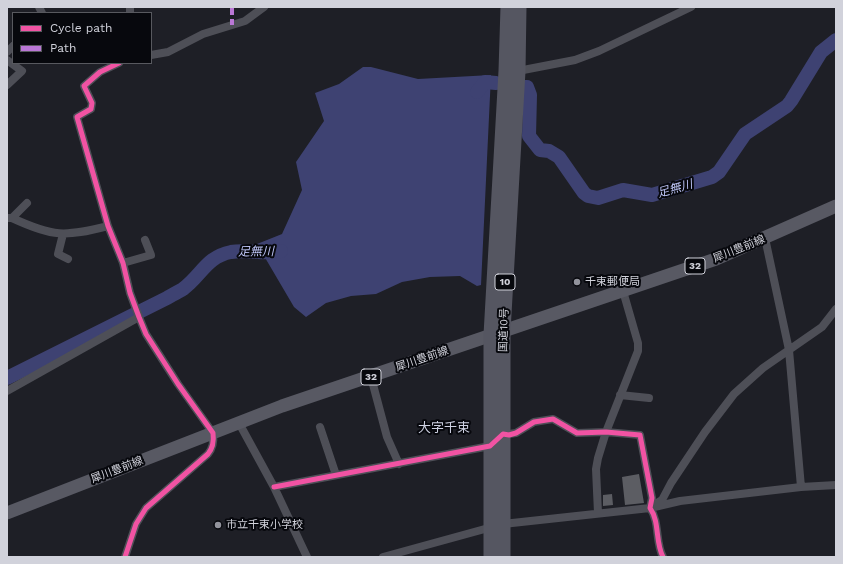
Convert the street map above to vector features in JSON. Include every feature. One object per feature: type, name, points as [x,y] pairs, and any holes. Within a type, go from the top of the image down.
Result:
[{"type":"highway","name":"国道10号","points":[[491,557],[497,526],[503,434],[497,333],[508,7]]},
{"type":"highway","name":"国道10号","points":[[503,557],[497,526],[490,446],[497,333],[518,71],[519,7]]},
{"type":"main road","name":"犀川豊前線","points":[[7,513],[239,423],[371,376],[716,259],[836,206]]},
{"type":"street","points":[[152,54],[168,52],[202,34],[244,21],[264,7]]},
{"type":"street","points":[[518,71],[575,60],[593,54],[691,7]]},
{"type":"street","points":[[7,85],[22,71],[12,64]]},
{"type":"street","points":[[117,64],[100,72],[84,86],[92,103],[91,109],[77,117],[108,226],[123,263],[130,293],[139,318],[146,334],[178,384],[213,433],[212,449],[208,454],[141,514],[125,557]]},
{"type":"street","points":[[27,203],[9,217],[38,230],[63,234],[80,233],[108,226]]},
{"type":"street","points":[[63,234],[58,254],[68,259]]},
{"type":"street","points":[[765,238],[789,350],[801,487]]},
{"type":"street","points":[[123,263],[150,255],[145,240]]},
{"type":"street","points":[[598,513],[596,469],[606,432],[638,351],[638,343],[623,291]]},
{"type":"street","points":[[650,508],[662,500],[671,483],[700,439],[734,394],[763,368],[822,328],[836,309]]},
{"type":"street","points":[[7,391],[139,318]]},
{"type":"street","points":[[371,376],[387,437],[399,464]]},
{"type":"street","points":[[620,395],[650,398]]},
{"type":"street","points":[[274,487],[490,446],[503,434],[509,435],[534,422],[553,419],[577,433],[606,432],[640,435],[652,498],[650,508],[654,514],[660,550],[663,557]]},
{"type":"street","points":[[239,423],[274,487],[307,557]]},
{"type":"street","points":[[320,427],[336,475]]},
{"type":"street","points":[[383,557],[497,526],[650,508],[680,502],[801,487],[836,485]]},
{"type":"water","points":[[363,67],[371,67],[418,79],[491,75],[481,285],[477,286],[460,276],[430,277],[402,282],[376,294],[351,296],[326,303],[306,317],[294,307],[257,244],[282,234],[302,190],[296,162],[324,121],[315,93],[339,84]]},
{"type":"building","points":[[639,474],[644,503],[625,505],[622,477]]},
{"type":"building","points":[[612,494],[613,505],[603,506],[603,495]]},
{"type":"waterway","name":"足無川","points":[[524,87],[527,87],[530,95],[529,136],[540,150],[549,151],[559,157],[584,193],[588,196],[598,198],[623,190],[652,195],[712,177],[719,172],[745,134],[787,106],[821,52],[836,40]]},
{"type":"waterway","name":"足無川","points":[[477,92],[485,82],[496,83]]},
{"type":"waterway","name":"足無川","points":[[7,378],[181,290],[189,284],[210,262],[223,254],[237,251],[281,251]]},
{"type":"marked path","points":[[232,7],[232,25]]},
{"type":"cycle path","points":[[117,64],[100,72],[84,86],[92,103],[91,109],[77,117],[108,226],[123,263],[130,293],[146,334],[178,384],[213,433],[210,452],[146,508],[136,524],[125,557]]},
{"type":"cycle path","points":[[274,487],[490,446],[503,434],[509,435],[516,433],[534,422],[553,419],[577,433],[606,432],[640,435],[652,498],[650,508],[655,519],[659,545],[663,557]]},
{"type":"place","name":"千束郵便局","points":[[577,282]]},
{"type":"place","name":"市立千束小学校","points":[[218,525]]},
{"type":"district","name":"大字千束","points":[[444,428]]}]
